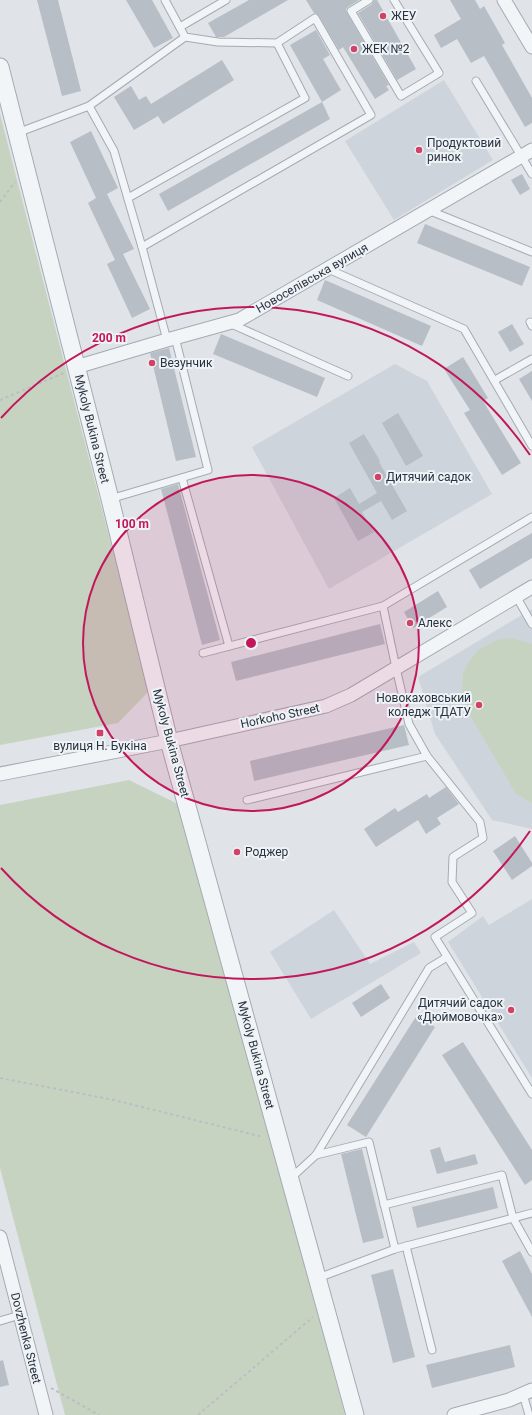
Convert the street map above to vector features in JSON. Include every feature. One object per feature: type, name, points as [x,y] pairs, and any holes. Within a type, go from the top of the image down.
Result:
[{"type":"street","points":[[504,0],[532,48]]},
{"type":"street","name":"Mykoly Bukina Street","points":[[0,67],[110,499],[169,741],[355,1415]]},
{"type":"street","name":"Новоселівська вулиця","points":[[76,368],[171,338],[239,320],[527,153]]},
{"type":"street","name":"Horkoho Street","points":[[0,774],[169,741],[326,706],[351,695],[532,587]]},
{"type":"street","name":"Dovzhenka Street","points":[[0,1237],[46,1415]]},
{"type":"street","points":[[454,1415],[509,1400],[527,1392]]},
{"type":"lane","points":[[165,0],[185,37]]},
{"type":"lane","points":[[180,27],[226,0]]},
{"type":"lane","points":[[370,0],[351,11],[401,96],[439,73],[394,0]]},
{"type":"lane","points":[[17,133],[89,106],[185,37],[218,42],[277,43],[315,18],[371,115],[142,247]]},
{"type":"lane","points":[[128,198],[305,98],[277,43]]},
{"type":"lane","points":[[476,81],[527,153],[532,174]]},
{"type":"lane","points":[[89,106],[114,151],[142,247],[171,338],[208,470],[110,499]]},
{"type":"lane","points":[[428,210],[532,252]]},
{"type":"lane","points":[[328,269],[464,329],[532,446]]},
{"type":"lane","points":[[229,323],[348,376]]},
{"type":"lane","points":[[495,380],[532,359]]},
{"type":"lane","points":[[182,478],[229,646]]},
{"type":"lane","points":[[203,653],[383,606],[532,517]]},
{"type":"lane","points":[[516,596],[532,624]]},
{"type":"lane","points":[[383,606],[409,724],[427,756],[480,822],[483,838],[453,858],[452,882],[472,914],[435,937],[532,1094]]},
{"type":"lane","points":[[247,800],[427,756]]},
{"type":"lane","points":[[290,1178],[316,1155],[429,968],[447,957]]},
{"type":"lane","points":[[316,1155],[369,1142],[395,1249]]},
{"type":"lane","points":[[384,1205],[502,1175],[513,1218],[532,1252]]},
{"type":"lane","points":[[318,1278],[395,1249],[532,1213]]},
{"type":"lane","points":[[406,1246],[432,1350]]},
{"type":"lane","points":[[0,1321],[20,1315]]},
{"type":"lane","points":[[527,1392],[529,1415]]},
{"type":"path","points":[[0,202],[25,168]]},
{"type":"path","points":[[0,400],[76,368]]},
{"type":"path","points":[[0,1078],[114,1100],[280,1141]]},
{"type":"path","points":[[198,1415],[325,1307]]},
{"type":"path","points":[[49,1386],[99,1415]]},
{"type":"shaded area","name":"Продуктовий ринок","points":[[444,80],[493,160],[394,220],[345,141]]},
{"type":"shaded area","points":[[395,364],[427,381],[492,494],[329,589],[252,447]]},
{"type":"shaded area","name":"Новокаховський коледж ТДАТУ","points":[[532,609],[532,829],[492,820],[435,734],[418,677]]},
{"type":"shaded area","name":"Дитячий садок «Дюймовочка»","points":[[532,899],[532,1078],[448,942],[483,916],[489,925]]},
{"type":"shaded area","points":[[334,910],[370,964],[414,942],[421,953],[311,1019],[270,952]]},
{"type":"green space","points":[[0,114],[149,691],[118,723],[0,745]]},
{"type":"green space","points":[[512,638],[532,644],[532,803],[516,794],[467,710],[462,691],[463,673],[469,661],[478,650],[497,640]]},
{"type":"green space","points":[[129,780],[180,805],[345,1415],[65,1415],[0,1168],[0,805]]},
{"type":"building","points":[[37,0],[58,0],[81,91],[62,96]]},
{"type":"building","points":[[126,0],[152,0],[173,38],[154,48]]},
{"type":"building","points":[[249,0],[288,0],[224,37],[216,37],[208,23]]},
{"type":"building","name":"ЖЕК №2","points":[[306,0],[359,0],[346,9],[347,13],[389,85],[386,86],[389,90],[375,99],[343,47],[339,50],[319,16],[314,13]]},
{"type":"building","points":[[374,0],[377,0],[416,69],[397,80],[358,13],[372,4]]},
{"type":"building","points":[[450,0],[475,0],[480,9],[484,6],[505,43],[502,45],[532,98],[532,123],[525,127],[484,56],[471,63],[457,39],[441,48],[434,35],[461,19]]},
{"type":"building","points":[[316,30],[330,55],[323,59],[341,90],[322,102],[290,45]]},
{"type":"building","points":[[222,60],[234,80],[163,124],[158,116],[134,130],[114,97],[131,86],[139,100],[146,96],[151,104]]},
{"type":"building","points":[[322,102],[330,119],[168,211],[159,194]]},
{"type":"building","points":[[91,131],[118,188],[107,194],[134,249],[123,254],[150,309],[132,318],[107,264],[115,260],[88,203],[96,198],[70,142]]},
{"type":"building","points":[[522,174],[530,189],[520,195],[511,180]]},
{"type":"building","points":[[425,224],[530,267],[522,286],[417,243]]},
{"type":"building","points":[[325,280],[431,326],[422,346],[317,300]]},
{"type":"building","points":[[512,324],[524,344],[510,352],[498,332]]},
{"type":"building","points":[[221,334],[325,378],[317,397],[213,354]]},
{"type":"building","points":[[169,348],[196,457],[176,461],[150,353]]},
{"type":"building","points":[[463,357],[488,398],[483,401],[521,463],[502,475],[464,413],[470,410],[444,369]]},
{"type":"building","points":[[532,371],[532,401],[519,379]]},
{"type":"building","points":[[398,413],[423,456],[406,466],[382,423]]},
{"type":"building","name":"Дитячий садок","points":[[364,434],[407,511],[392,520],[381,501],[362,512],[374,532],[358,541],[334,498],[350,488],[359,504],[377,493],[349,443]]},
{"type":"building","points":[[178,484],[220,640],[202,645],[161,489]]},
{"type":"building","points":[[532,533],[532,558],[480,589],[469,570]]},
{"type":"building","points":[[438,591],[447,607],[413,628],[404,612]]},
{"type":"building","points":[[380,624],[385,644],[236,681],[231,662]]},
{"type":"building","points":[[404,725],[409,745],[254,781],[250,761]]},
{"type":"building","points":[[446,787],[459,804],[437,818],[441,824],[426,834],[418,820],[376,847],[364,829],[395,808],[398,812],[427,794],[429,798]]},
{"type":"building","points":[[515,836],[532,863],[532,866],[512,880],[493,851]]},
{"type":"building","points":[[381,984],[390,998],[361,1017],[352,1003]]},
{"type":"building","points":[[417,1015],[435,1027],[366,1137],[347,1125]]},
{"type":"building","points":[[463,1042],[532,1150],[532,1180],[525,1185],[442,1055]]},
{"type":"building","points":[[440,1147],[445,1162],[475,1154],[478,1164],[437,1174],[430,1150]]},
{"type":"building","points":[[362,1149],[384,1238],[363,1243],[341,1154]]},
{"type":"building","points":[[493,1187],[498,1208],[417,1228],[412,1207]]},
{"type":"building","points":[[520,1251],[532,1274],[532,1317],[502,1261]]},
{"type":"building","points":[[393,1269],[415,1357],[393,1363],[371,1275]]},
{"type":"building","points":[[510,1345],[515,1367],[432,1388],[426,1365]]},
{"type":"building","points":[[3,1360],[9,1385],[0,1387],[0,1361]]},
{"type":"place","name":"ЖЕУ","points":[[383,16]]},
{"type":"place","name":"ЖЕК №2","points":[[354,49]]},
{"type":"place","name":"Продуктовий ринок","points":[[419,150]]},
{"type":"place","name":"Везунчик","points":[[152,363]]},
{"type":"place","name":"Дитячий садок","points":[[378,477]]},
{"type":"place","name":"Алекс","points":[[410,623]]},
{"type":"place","name":"Новокаховський коледж ТДАТУ","points":[[479,705]]},
{"type":"place","name":"вулиця Н. Букіна","points":[[100,733]]},
{"type":"place","name":"Роджер","points":[[237,852]]},
{"type":"place","name":"Дитячий садок «Дюймовочка»","points":[[511,1010]]}]
